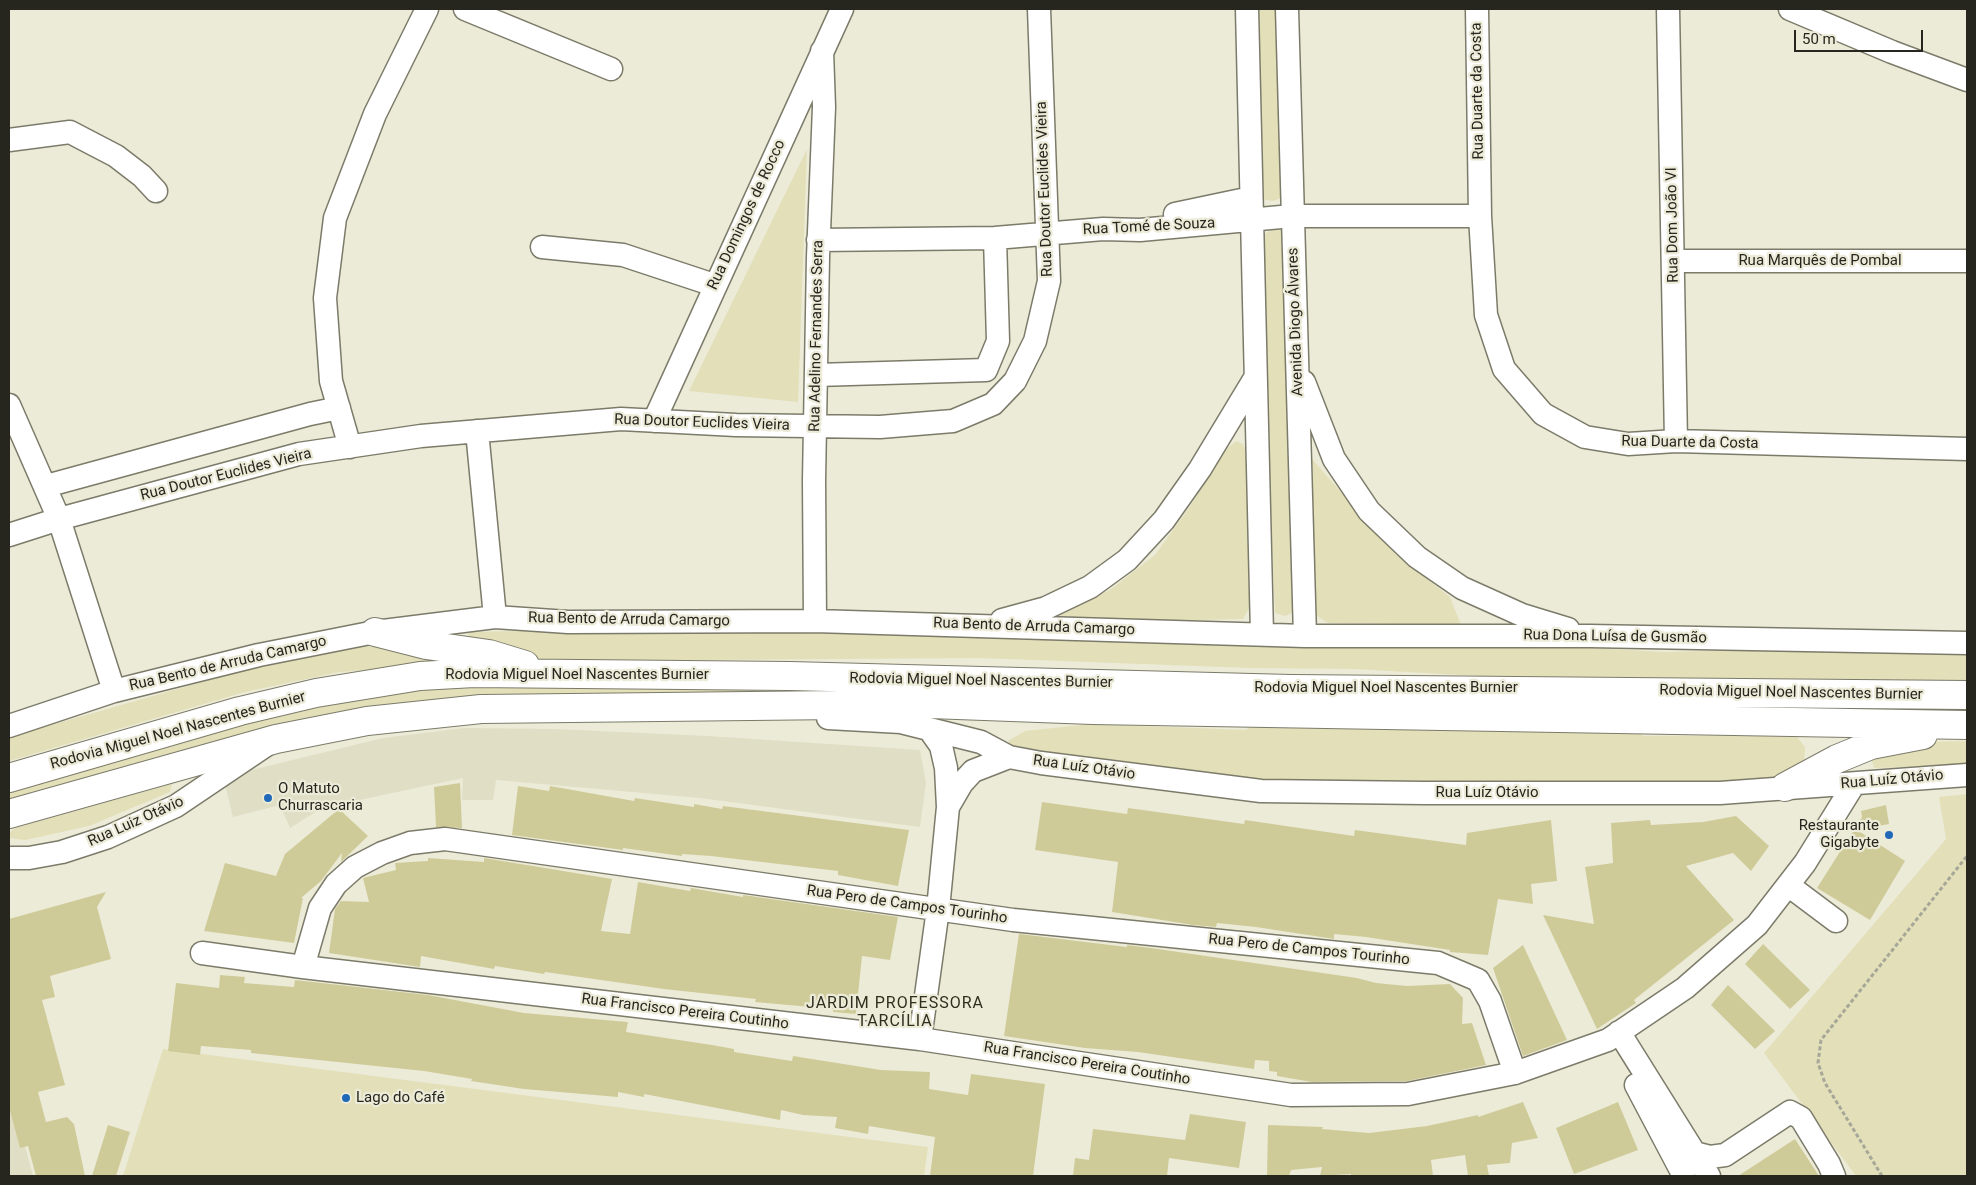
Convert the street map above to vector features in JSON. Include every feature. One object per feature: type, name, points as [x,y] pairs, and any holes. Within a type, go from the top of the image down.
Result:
[{"type":"highway","points":[[375,632],[426,645],[489,654],[558,675]]},
{"type":"highway","name":"Rodovia Miguel Noel Nascentes Burnier","points":[[9,778],[240,711],[353,686],[420,676],[474,673],[790,676],[1291,689],[1967,695]]},
{"type":"highway","name":"Rodovia Miguel Noel Nascentes Burnier","points":[[9,814],[276,739],[366,720],[481,709],[930,704],[1103,711],[1967,725]]},
{"type":"highway","points":[[1785,788],[1837,759],[1871,745],[1918,735],[1967,731]]},
{"type":"street","points":[[350,447],[331,381],[325,298],[336,218],[375,114],[427,9]]},
{"type":"street","points":[[466,9],[611,68]]},
{"type":"street","name":"Rua Domingos de Rocco","points":[[654,421],[714,285],[842,9]]},
{"type":"street","name":"Rua Doutor Euclides Vieira","points":[[9,535],[59,519],[298,454],[421,436],[621,419],[815,426],[880,426],[953,421],[993,404],[1015,381],[1035,341],[1049,281],[1039,9]]},
{"type":"street","points":[[1246,9],[1262,634]]},
{"type":"street","name":"Avenida Diogo Álvares","points":[[1287,9],[1305,636]]},
{"type":"street","name":"Rua Duarte da Costa","points":[[1477,9],[1480,216],[1486,315],[1504,369],[1543,414],[1585,437],[1628,444],[1676,441],[1967,449]]},
{"type":"street","name":"Rua Dom João VI","points":[[1668,9],[1676,441]]},
{"type":"street","points":[[1790,9],[1892,52],[1967,80]]},
{"type":"street","name":"Rua Adelino Fernandes Serra","points":[[815,621],[815,426],[818,240],[824,106],[822,50]]},
{"type":"street","points":[[9,140],[70,132],[116,156],[142,176],[156,191]]},
{"type":"street","points":[[1103,229],[1250,198]]},
{"type":"street","name":"Rua Tomé de Souza","points":[[818,240],[995,238],[1103,229],[1140,230],[1292,216],[1480,216]]},
{"type":"street","points":[[995,238],[998,341],[1015,381]]},
{"type":"street","points":[[542,247],[623,255],[714,285]]},
{"type":"street","name":"Rua Marquês de Pombal","points":[[1674,261],[1967,261]]},
{"type":"street","points":[[816,375],[986,370],[998,341]]},
{"type":"street","points":[[1298,368],[1334,459],[1369,510],[1417,558],[1470,592],[1522,615],[1590,636]]},
{"type":"street","points":[[982,625],[1046,608],[1090,587],[1126,560],[1164,520],[1200,469],[1255,378]]},
{"type":"street","points":[[9,405],[59,519],[114,691]]},
{"type":"street","points":[[46,486],[310,414],[339,408]]},
{"type":"street","points":[[477,431],[495,616]]},
{"type":"street","name":"Rua Bento de Arruda Camargo","points":[[9,726],[114,691],[265,654],[375,632],[495,616],[568,622],[815,621],[1262,634]]},
{"type":"street","name":"Rua Dona Luísa de Gusmão","points":[[1262,634],[1305,636],[1590,636],[1967,643]]},
{"type":"street","name":"Rua Luíz Otávio","points":[[758,707],[808,717],[875,719],[928,729],[981,742],[1008,757],[1075,769],[1261,791],[1720,793],[1967,775]]},
{"type":"street","points":[[920,1039],[938,909],[948,807],[946,768],[941,746],[928,729]]},
{"type":"street","name":"Rua Luiz Otávio","points":[[9,858],[29,858],[62,852],[108,837],[176,806],[276,739]]},
{"type":"street","points":[[948,807],[962,783],[973,771],[1008,757]]},
{"type":"street","name":"Rua Francisco Pereira Coutinho","points":[[202,953],[303,967],[920,1039],[1291,1095],[1408,1094],[1515,1073],[1615,1035],[1685,988],[1757,925],[1805,863],[1854,784]]},
{"type":"street","name":"Rua Pero de Campos Tourinho","points":[[303,967],[320,908],[336,884],[356,868],[382,854],[410,843],[445,839],[1013,920],[1438,963],[1478,980],[1490,1001],[1515,1073]]},
{"type":"street","points":[[1788,885],[1836,921]]},
{"type":"street","points":[[1615,1035],[1709,1176]]},
{"type":"street","points":[[1615,1035],[1684,1176]]},
{"type":"street","points":[[1694,1153],[1710,1157],[1725,1155],[1790,1112],[1801,1118],[1829,1164],[1834,1176]]},
{"type":"path","points":[[1882,1176],[1825,1083],[1818,1063],[1821,1040],[1967,856]]},
{"type":"shaded area","points":[[1257,9],[1279,9],[1286,196],[1273,201],[1262,199]]},
{"type":"shaded area","points":[[807,149],[798,402],[689,391]]},
{"type":"shaded area","points":[[1273,230],[1286,230],[1296,611],[1285,616],[1275,613],[1259,236]]},
{"type":"shaded area","points":[[1236,441],[1243,444],[1249,456],[1257,595],[1243,619],[1021,624],[1070,608],[1110,590],[1155,555],[1191,505],[1222,453]]},
{"type":"shaded area","points":[[1306,452],[1395,554],[1450,597],[1461,625],[1328,623],[1311,612]]},
{"type":"shaded area","points":[[576,630],[1499,643],[1664,652],[1761,650],[1967,654],[1967,686],[1515,678],[1354,669],[1251,668],[980,658],[546,661],[506,653],[471,640],[467,632]]},
{"type":"shaded area","points":[[385,646],[434,655],[423,666],[339,672],[245,692],[9,761],[9,737],[290,657],[357,647]]},
{"type":"shaded area","points":[[492,683],[1967,706],[1967,718],[591,697],[428,700],[337,714],[9,802],[9,790],[269,716],[352,697],[414,689]]},
{"type":"shaded area","points":[[1259,723],[1626,727],[1644,736],[1770,735],[1797,737],[1805,747],[1804,765],[1781,780],[1700,785],[1269,781],[1017,751],[1008,741],[1025,731],[1091,724],[1245,730]]},
{"type":"shaded area","points":[[464,728],[555,729],[708,736],[920,750],[926,783],[920,827],[700,798],[496,780],[493,800],[462,800],[463,778],[322,808],[290,828],[280,805],[233,817],[223,777],[383,738]]},
{"type":"shaded area","points":[[1967,741],[1967,765],[1874,768],[1869,750],[1919,742]]},
{"type":"shaded area","points":[[172,784],[170,792],[89,826],[25,840],[9,838],[9,833],[15,828]]},
{"type":"shaded area","points":[[1967,794],[1967,1176],[1856,1176],[1764,1053],[1946,839],[1939,797]]},
{"type":"shaded area","name":"Lago do Café","points":[[163,1049],[928,1147],[924,1176],[123,1176]]},
{"type":"shaded area","points":[[9,1107],[20,1147],[25,1146],[33,1176],[9,1176]]},
{"type":"building","points":[[460,783],[462,828],[436,827],[434,787]]},
{"type":"building","points":[[518,786],[549,791],[550,786],[634,801],[635,798],[694,807],[694,804],[722,809],[723,806],[909,830],[898,886],[838,875],[838,871],[711,856],[682,854],[682,856],[623,848],[623,850],[512,835]]},
{"type":"building","points":[[1042,802],[1127,814],[1128,808],[1244,824],[1245,820],[1354,836],[1355,830],[1466,845],[1467,833],[1551,820],[1557,881],[1531,884],[1533,904],[1498,899],[1488,955],[1450,952],[1450,950],[1366,937],[1334,934],[1334,939],[1217,923],[1216,927],[1193,925],[1112,912],[1118,862],[1035,850]]},
{"type":"building","points":[[1886,805],[1889,824],[1857,830],[1905,861],[1870,920],[1817,888],[1862,817],[1861,811]]},
{"type":"building","points":[[339,809],[368,836],[341,862],[342,853],[321,881],[301,898],[303,898],[294,943],[204,931],[225,863],[276,876],[285,854]]},
{"type":"building","points":[[1736,816],[1769,846],[1751,871],[1733,853],[1686,866],[1734,920],[1634,1000],[1636,1003],[1597,1029],[1543,915],[1594,924],[1585,867],[1613,863],[1611,823],[1650,820],[1651,825],[1703,822]]},
{"type":"building","points":[[428,858],[484,862],[484,858],[612,879],[601,931],[630,934],[638,882],[690,891],[691,888],[743,897],[743,895],[898,917],[890,960],[862,956],[856,1014],[833,1012],[833,1009],[755,1002],[756,999],[664,989],[545,972],[544,974],[495,966],[494,969],[421,956],[420,967],[329,953],[335,909],[341,901],[369,902],[363,878],[396,870],[395,863],[428,861]]},
{"type":"building","points":[[106,892],[97,907],[111,959],[50,976],[55,997],[42,1000],[65,1085],[38,1092],[46,1122],[67,1117],[74,1124],[85,1176],[36,1176],[28,1146],[20,1148],[9,1107],[9,919]]},
{"type":"building","points":[[1019,934],[1127,947],[1127,945],[1151,948],[1357,978],[1376,983],[1407,986],[1450,984],[1463,998],[1462,1024],[1472,1023],[1486,1065],[1407,1081],[1312,1082],[1277,1076],[1277,1072],[1269,1071],[1269,1061],[1255,1060],[1254,1069],[1138,1052],[1085,1048],[1004,1036]]},
{"type":"building","points":[[1763,944],[1810,990],[1790,1009],[1745,964]]},
{"type":"building","points":[[1523,945],[1567,1040],[1523,1056],[1493,968]]},
{"type":"building","points":[[220,975],[245,977],[244,983],[294,987],[295,980],[428,995],[524,1013],[628,1022],[626,1032],[734,1049],[734,1052],[792,1061],[793,1056],[881,1070],[930,1072],[929,1089],[968,1095],[971,1074],[1045,1084],[1033,1176],[930,1176],[935,1137],[869,1126],[868,1134],[835,1128],[837,1117],[803,1115],[781,1110],[780,1120],[644,1094],[644,1097],[618,1092],[618,1097],[524,1089],[471,1081],[472,1079],[424,1071],[251,1053],[251,1050],[201,1046],[200,1055],[168,1051],[176,983],[219,988]]},
{"type":"building","points":[[1728,985],[1775,1031],[1755,1049],[1711,1005]]},
{"type":"building","points":[[1523,1102],[1538,1138],[1512,1143],[1510,1163],[1487,1165],[1489,1176],[1468,1176],[1465,1155],[1431,1160],[1433,1176],[1351,1176],[1351,1174],[1320,1176],[1322,1167],[1291,1170],[1289,1176],[1267,1176],[1268,1125],[1323,1127],[1322,1129],[1369,1133],[1427,1126],[1478,1115],[1478,1117]]},
{"type":"building","points":[[1618,1102],[1638,1150],[1574,1174],[1556,1128]]},
{"type":"building","points":[[1190,1114],[1246,1122],[1239,1168],[1169,1158],[1167,1176],[1073,1176],[1075,1158],[1089,1160],[1093,1129],[1185,1140]]},
{"type":"building","points":[[108,1125],[130,1132],[116,1176],[92,1176]]},
{"type":"building","points":[[1795,1139],[1819,1176],[1738,1176]]},
{"type":"place","name":"O Matuto Churrascaria","points":[[268,798]]},
{"type":"place","name":"Restaurante Gigabyte","points":[[1889,835]]},
{"type":"place","name":"Lago do Café","points":[[346,1098]]},
{"type":"district","name":"JARDIM PROFESSORA TARCÍLIA","points":[[895,1013]]}]
